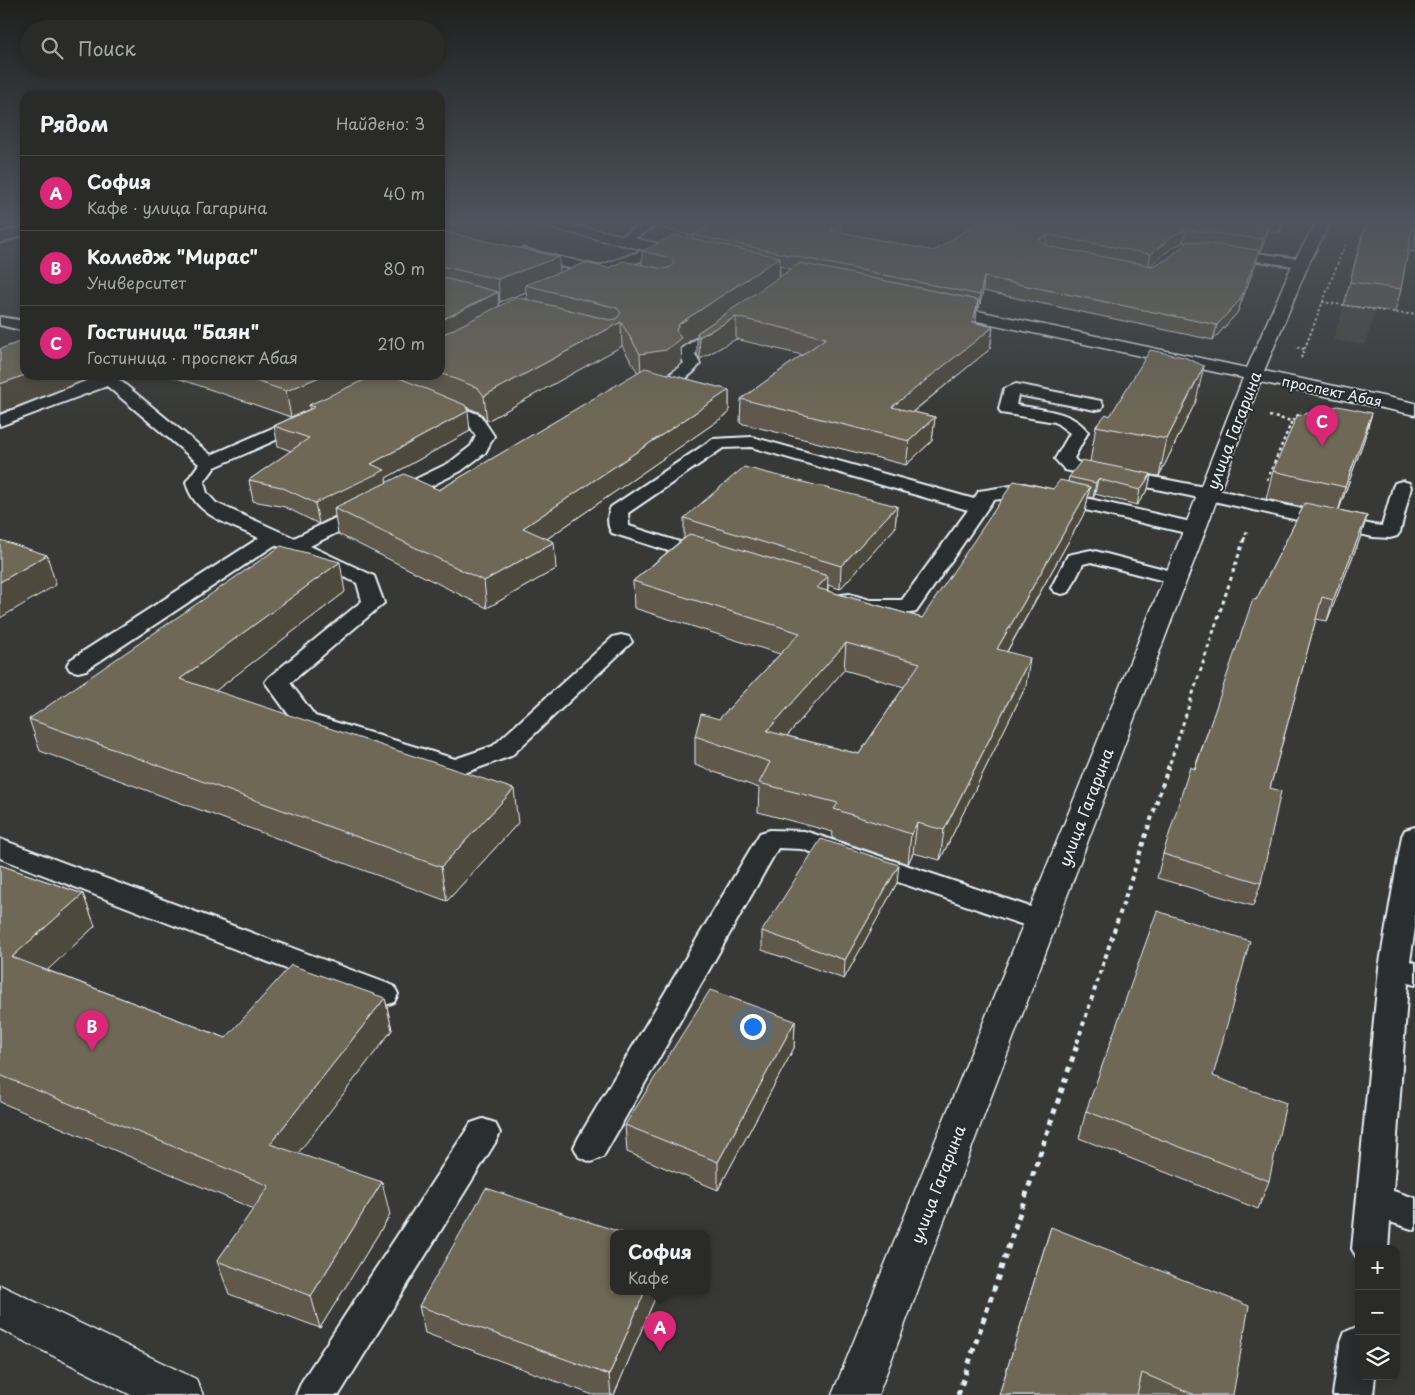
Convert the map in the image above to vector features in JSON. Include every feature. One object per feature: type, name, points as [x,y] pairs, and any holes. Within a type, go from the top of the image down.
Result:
[{"type":"main road","name":"улица Гагарина","points":[[855,1395],[1209,494],[1254,373],[1290,288]]},
{"type":"main road","name":"проспект Абая","points":[[928,306],[1254,373],[1415,409]]},
{"type":"main road","points":[[0,1306],[180,1395]]},
{"type":"lane","points":[[634,389],[642,384],[672,381],[692,364],[686,353],[742,314]]},
{"type":"lane","points":[[0,321],[20,325]]},
{"type":"lane","points":[[0,421],[102,380]]},
{"type":"lane","points":[[112,380],[209,463]]},
{"type":"lane","points":[[352,399],[398,383]]},
{"type":"lane","points":[[1095,405],[1016,389],[1010,393],[1007,409],[1060,418],[1079,432],[1064,459],[1071,466],[1256,504],[1373,531],[1390,532],[1402,487]]},
{"type":"lane","points":[[294,546],[455,467],[479,449],[485,436],[474,419],[422,397]]},
{"type":"lane","points":[[326,411],[209,463],[196,482],[198,494],[209,507],[367,580],[373,603],[278,682],[306,720],[456,768],[502,751],[622,642]]},
{"type":"lane","points":[[720,560],[619,529],[618,511],[719,443],[752,442],[980,507]]},
{"type":"lane","points":[[831,594],[868,606],[908,607],[980,507],[986,495],[1024,490],[1195,529]]},
{"type":"lane","points":[[78,665],[274,537]]},
{"type":"lane","points":[[1062,588],[1075,559],[1091,556],[1176,578]]},
{"type":"lane","points":[[1370,1245],[1404,971],[1415,836]]},
{"type":"lane","points":[[591,1147],[770,839],[804,840],[1041,921]]},
{"type":"lane","points":[[0,848],[382,994]]},
{"type":"lane","points":[[316,1395],[483,1134]]},
{"type":"lane","points":[[1375,1201],[1415,1214]]},
{"type":"lane","points":[[1353,1395],[1355,1379]]},
{"type":"path","points":[[1304,348],[1322,302],[1325,288]]},
{"type":"path","points":[[1322,302],[1406,314],[1415,313]]},
{"type":"path","points":[[958,1395],[1103,968],[1256,504],[1292,421]]},
{"type":"shaded area","points":[[1344,306],[1375,311],[1365,345],[1333,340]]},
{"type":"building","points":[[445,288],[483,288],[498,292],[445,318]]},
{"type":"building","points":[[537,288],[733,288],[679,324],[676,330],[681,338],[666,350],[640,354],[621,322],[484,396],[478,388],[445,375],[445,333],[517,297],[610,320],[616,319],[621,313],[617,308]]},
{"type":"building","points":[[763,288],[921,288],[978,300],[973,322],[993,327],[892,407],[935,417],[909,441],[741,399],[826,338],[736,317],[699,337],[697,333]]},
{"type":"building","points":[[947,288],[982,288],[980,295]]},
{"type":"building","points":[[1038,288],[1245,288],[1240,300],[1217,325]]},
{"type":"building","points":[[20,342],[20,377],[0,384],[0,349]]},
{"type":"building","points":[[1150,350],[1184,357],[1204,366],[1167,439],[1096,426],[1106,414],[1110,416]]},
{"type":"building","points":[[645,368],[729,390],[523,528],[554,542],[484,581],[334,508],[404,474],[439,490]]},
{"type":"building","points":[[252,380],[312,380],[286,391]]},
{"type":"building","points":[[364,380],[404,380],[465,405],[468,411],[371,464],[385,470],[315,503],[281,487],[249,480],[309,438],[274,426],[315,407],[309,405]]},
{"type":"building","points":[[1338,406],[1372,413],[1345,487],[1273,471],[1297,416]]},
{"type":"building","points":[[1082,460],[1151,474],[1140,490],[1098,479],[1096,483],[1069,477]]},
{"type":"building","points":[[744,467],[897,506],[841,566],[684,518]]},
{"type":"building","points":[[1060,480],[1090,487],[997,649],[1030,658],[944,830],[917,823],[911,834],[834,809],[838,803],[759,783],[770,762],[695,736],[701,714],[719,719],[800,633],[633,581],[690,534],[828,576],[817,588],[922,618],[1014,481],[1053,489]],"holes":[[[846,643],[920,663],[859,754],[767,731]]]},
{"type":"building","points":[[1305,503],[1367,516],[1333,600],[1322,597],[1270,788],[1281,791],[1261,883],[1163,854],[1190,767],[1195,769],[1253,599],[1256,600]]},
{"type":"building","points":[[0,540],[47,555],[0,582]]},
{"type":"building","points":[[281,546],[340,562],[180,679],[514,789],[441,867],[29,719]]},
{"type":"building","points":[[821,839],[899,865],[845,960],[762,931]]},
{"type":"building","points":[[0,865],[83,894],[12,957],[226,1038],[291,965],[385,998],[270,1144],[382,1182],[311,1296],[217,1261],[269,1186],[0,1075]]},
{"type":"building","points":[[1157,911],[1250,941],[1213,1076],[1286,1103],[1269,1181],[1086,1111]]},
{"type":"building","points":[[710,990],[795,1021],[718,1162],[625,1125]]},
{"type":"building","points":[[486,1188],[614,1230],[610,1230],[610,1295],[643,1295],[609,1375],[419,1306]]},
{"type":"building","points":[[1051,1227],[1249,1306],[1233,1395],[1195,1395],[1142,1373],[1137,1395],[999,1395]]},
{"type":"place","name":"Гостиница \"Баян\"","points":[[1322,446]]},
{"type":"place","name":"Колледж \"Мирас\"","points":[[92,1051]]},
{"type":"place","name":"София","points":[[660,1352]]}]
